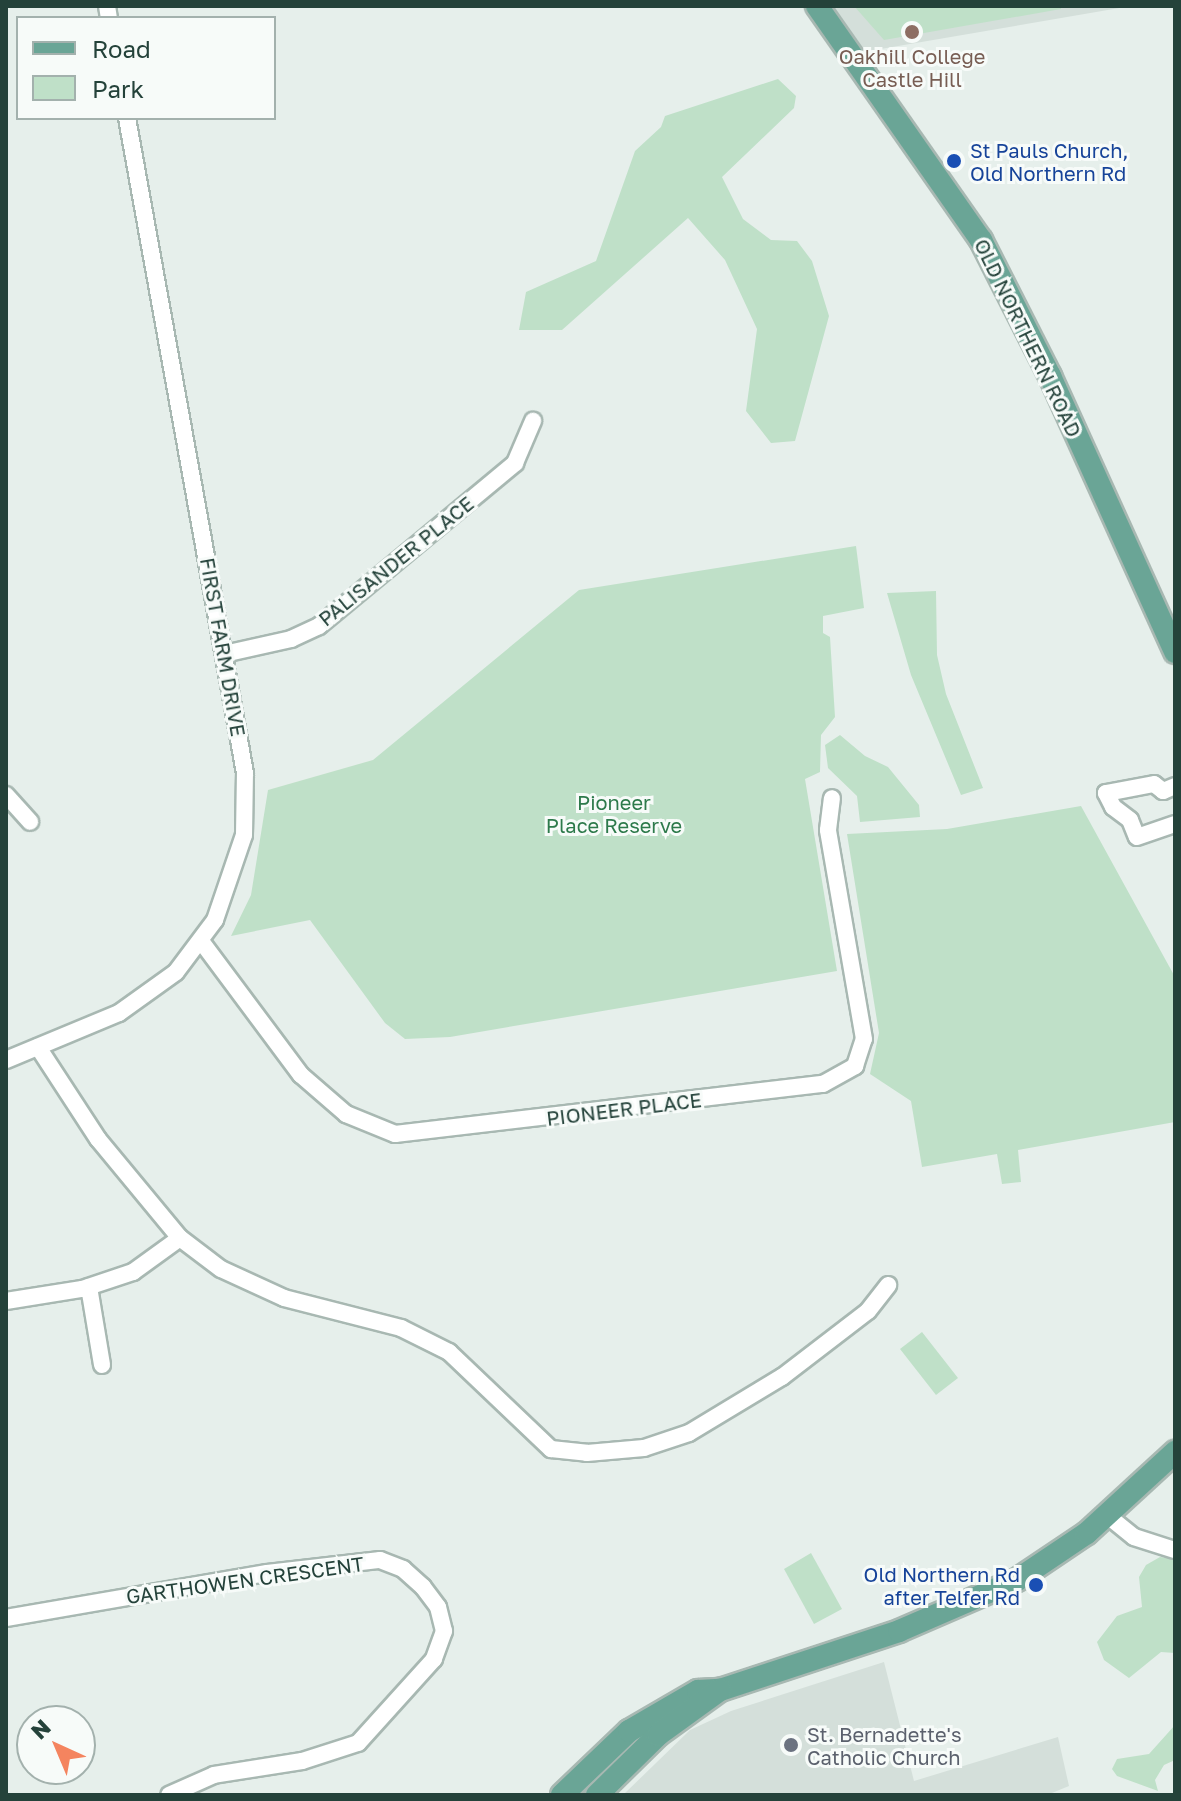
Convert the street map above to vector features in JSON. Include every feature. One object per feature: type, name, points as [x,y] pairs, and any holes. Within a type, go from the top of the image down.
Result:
[{"type":"main road","name":"OLD NORTHERN ROAD","points":[[817,6],[981,240],[1044,362],[1173,642]]},
{"type":"main road","points":[[597,1795],[658,1735],[720,1690],[977,1600],[1047,1562],[1108,1516],[1175,1452]]},
{"type":"main road","points":[[562,1795],[629,1731],[698,1691],[720,1690]]},
{"type":"street","name":"FIRST FARM DRIVE","points":[[6,1060],[119,1013],[160,986],[201,941],[233,880],[245,820],[245,773],[127,120]]},
{"type":"street","name":"PALISANDER PLACE","points":[[224,654],[291,639],[319,626],[515,463],[533,421]]},
{"type":"street","points":[[1175,786],[1163,791],[1154,784],[1106,793],[1113,807],[1130,820],[1137,837],[1175,824]]},
{"type":"street","points":[[6,795],[30,822]]},
{"type":"street","name":"PIONEER PLACE","points":[[201,941],[301,1075],[346,1114],[395,1134],[823,1084],[855,1066],[864,1039],[828,830],[832,798]]},
{"type":"street","points":[[38,1047],[98,1139],[180,1238],[221,1269],[284,1298],[401,1328],[449,1352],[551,1449],[587,1453],[644,1448],[689,1433],[745,1402],[868,1311],[888,1285]]},
{"type":"street","points":[[6,1301],[89,1287],[151,1262],[180,1238]]},
{"type":"street","points":[[89,1287],[102,1365]]},
{"type":"street","points":[[1108,1516],[1134,1537],[1175,1550]]},
{"type":"street","name":"GARTHOWEN CRESCENT","points":[[6,1618],[267,1573],[380,1560],[403,1569],[423,1587],[438,1607],[444,1631],[434,1659],[358,1743],[302,1761],[214,1775],[169,1795]]},
{"type":"shaded area","name":"Oakhill College Castle Hill","points":[[830,6],[1131,6],[863,52]]},
{"type":"shaded area","points":[[884,1662],[914,1781],[1058,1737],[1069,1786],[1047,1795],[623,1795],[690,1730],[731,1711]]},
{"type":"green space","points":[[854,6],[1061,6],[1061,9],[884,40]]},
{"type":"green space","points":[[778,79],[796,96],[794,108],[722,177],[743,219],[771,240],[797,241],[812,261],[829,316],[795,441],[771,443],[746,411],[757,329],[725,260],[688,218],[562,330],[519,330],[526,292],[596,261],[635,151],[661,127],[665,116]]},
{"type":"green space","name":"Pioneer Place Reserve","points":[[856,546],[864,608],[823,616],[823,633],[830,637],[835,717],[821,735],[820,772],[805,779],[837,971],[450,1037],[405,1039],[385,1023],[310,920],[231,936],[251,895],[268,790],[373,760],[579,590]]},
{"type":"green space","points":[[936,591],[937,655],[946,694],[983,788],[961,795],[911,675],[887,593]]},
{"type":"green space","points":[[840,735],[865,756],[888,767],[919,805],[920,817],[860,822],[857,796],[828,768],[825,745]]},
{"type":"green space","points":[[1081,806],[1175,977],[1175,1122],[1018,1150],[1021,1182],[1002,1184],[997,1154],[922,1167],[911,1101],[870,1074],[879,1033],[847,834],[947,829]]},
{"type":"green space","points":[[922,1332],[958,1378],[936,1395],[900,1349]]},
{"type":"green space","points":[[811,1553],[842,1609],[814,1624],[784,1569]]},
{"type":"green space","points":[[1160,1557],[1175,1559],[1175,1653],[1161,1652],[1129,1678],[1104,1660],[1097,1642],[1117,1616],[1142,1607],[1139,1577],[1146,1565]]},
{"type":"green space","points":[[1175,1725],[1175,1760],[1164,1765],[1155,1780],[1158,1791],[1117,1776],[1112,1769],[1117,1759],[1149,1754]]},
{"type":"place","name":"Oakhill College Castle Hill","points":[[912,32]]},
{"type":"place","name":"St Pauls Church, Old Northern Rd","points":[[954,161]]},
{"type":"place","name":"Old Northern Rd after Telfer Rd","points":[[1036,1585]]},
{"type":"place","name":"St. Bernadette's Catholic Church","points":[[791,1745]]}]
